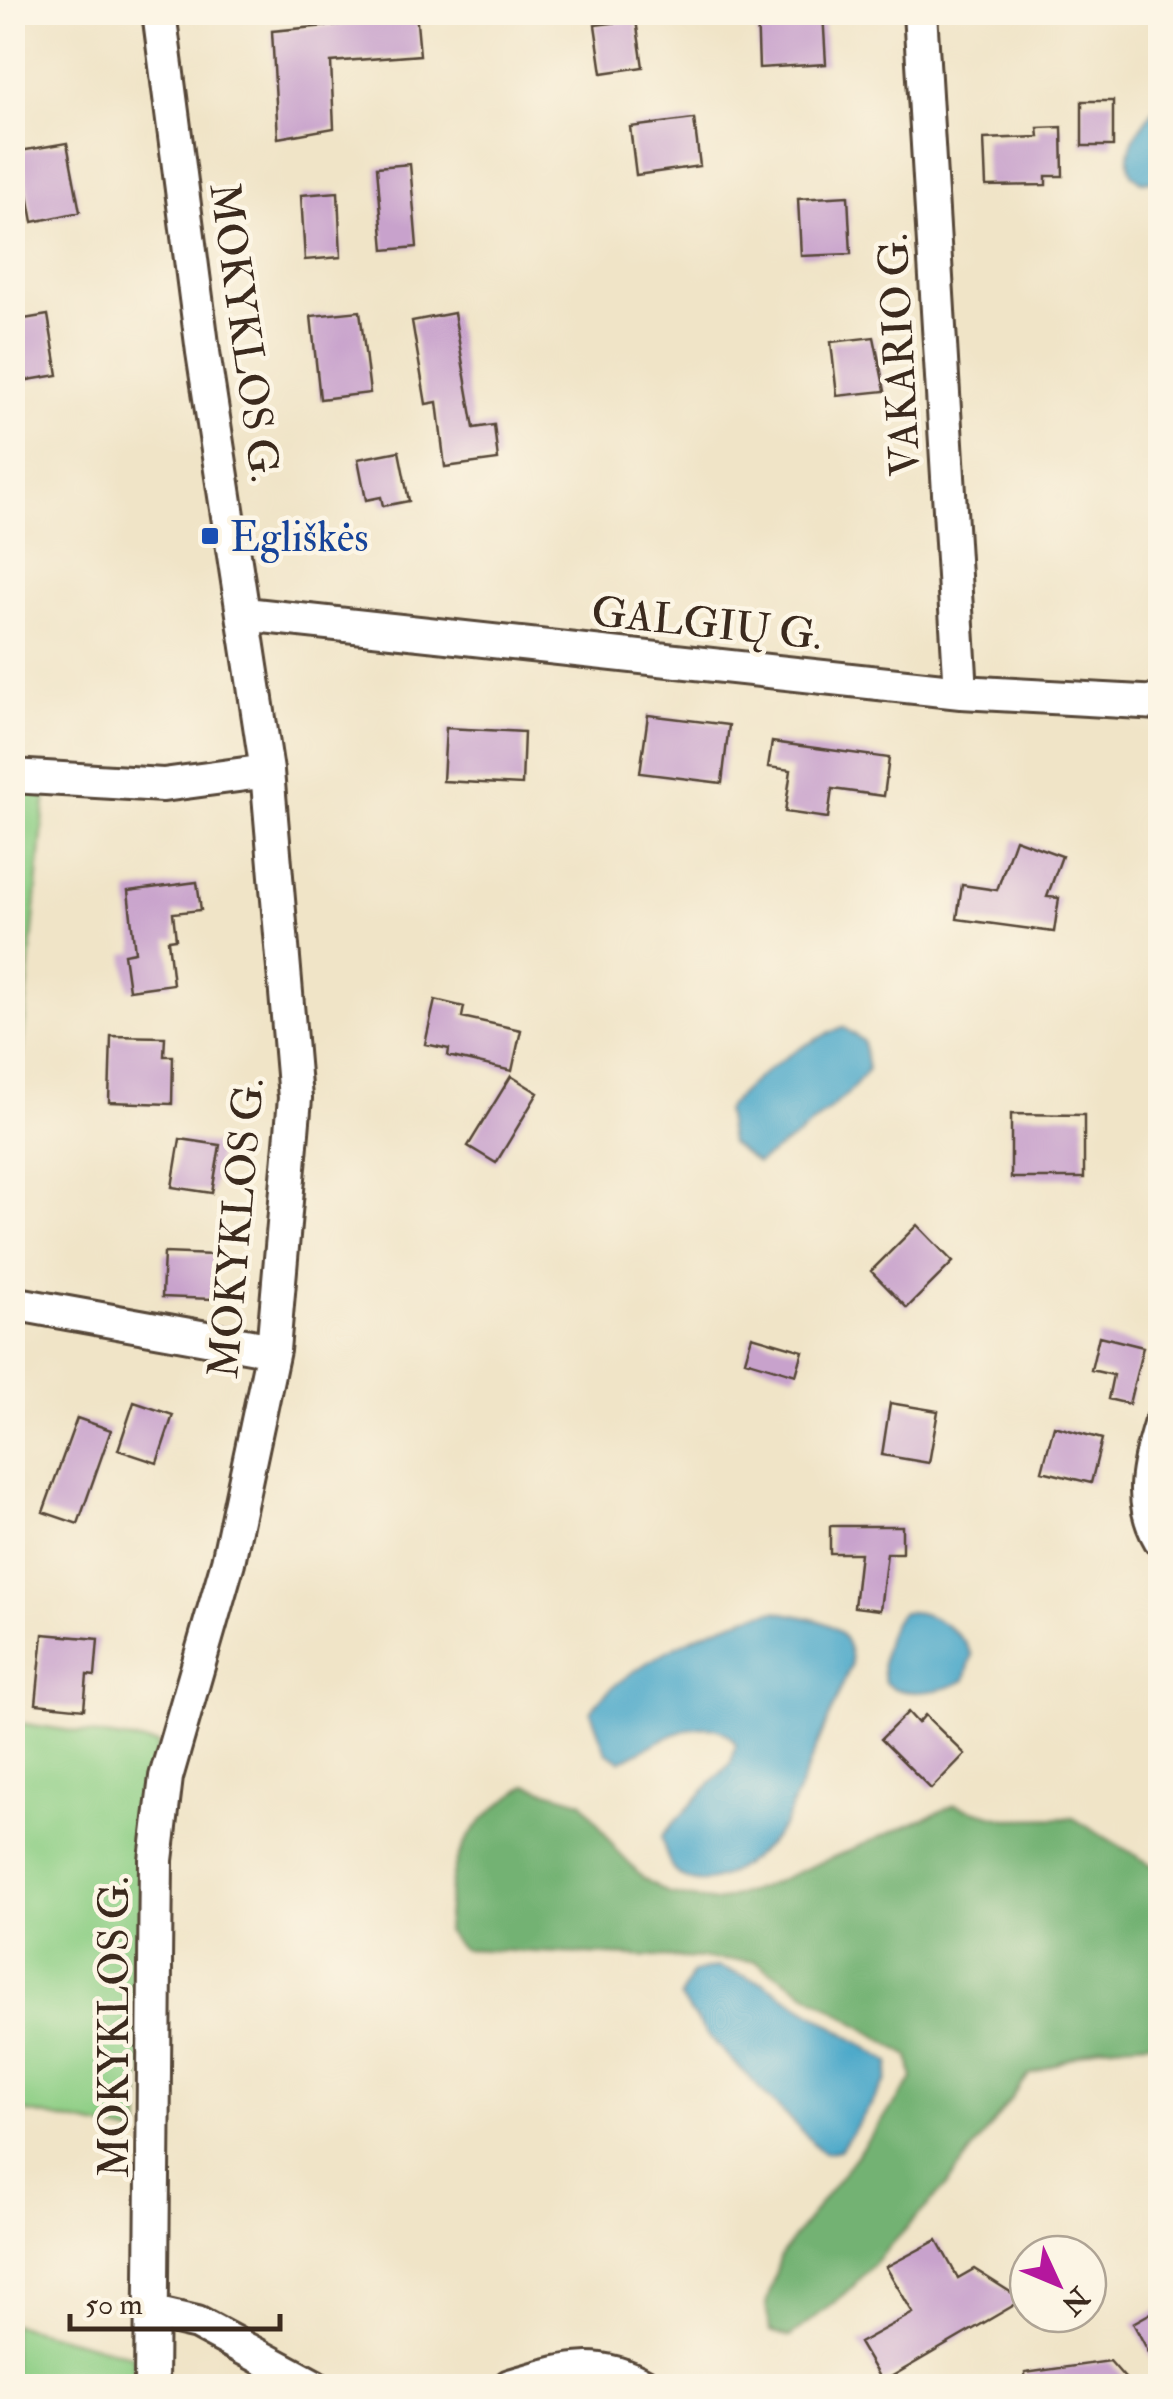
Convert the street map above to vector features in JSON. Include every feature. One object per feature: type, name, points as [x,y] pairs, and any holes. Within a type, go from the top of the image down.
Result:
[{"type":"street","name":"MOKYKLOS G.","points":[[151,2386],[156,1860],[166,1777],[228,1562],[273,1350],[295,1098],[267,771],[203,352],[159,12]]},
{"type":"street","name":"VAKARIO G.","points":[[920,12],[960,692]]},
{"type":"street","name":"GALGIŲ G.","points":[[245,614],[960,692],[1160,704]]},
{"type":"street","points":[[12,776],[164,785],[267,771]]},
{"type":"street","points":[[12,1303],[273,1350]]},
{"type":"street","points":[[1160,1426],[1147,1474],[1146,1504],[1160,1539]]},
{"type":"street","points":[[154,2314],[197,2323],[314,2386]]},
{"type":"street","points":[[510,2386],[593,2367],[620,2372],[646,2386]]},
{"type":"green space","points":[[13,790],[46,791],[13,1144]]},
{"type":"green space","points":[[12,1722],[158,1744],[145,1826],[140,2135],[13,2109]]},
{"type":"green space","points":[[527,1785],[582,1801],[617,1851],[643,1878],[670,1894],[716,1902],[761,1888],[955,1805],[1007,1819],[1073,1818],[1160,1870],[1160,2041],[1101,2046],[1029,2075],[946,2186],[846,2293],[790,2337],[770,2331],[766,2304],[781,2255],[913,2080],[909,2056],[755,1961],[461,1949],[446,1931],[456,1862],[474,1830]]},
{"type":"green space","points":[[12,2324],[134,2356],[133,2386],[13,2386]]},
{"type":"water","points":[[1160,101],[1160,181],[1141,181],[1132,174],[1129,163],[1131,144]]},
{"type":"water","points":[[843,1027],[863,1041],[868,1069],[850,1092],[799,1135],[757,1163],[730,1143],[725,1110],[737,1097],[779,1062]]},
{"type":"water","points":[[776,1611],[816,1620],[837,1630],[849,1650],[851,1665],[784,1825],[754,1857],[735,1870],[698,1882],[682,1877],[670,1862],[662,1836],[731,1762],[736,1744],[725,1733],[697,1728],[665,1738],[621,1761],[606,1752],[591,1712],[622,1680],[674,1647],[731,1622]]},
{"type":"water","points":[[903,1612],[934,1618],[961,1638],[972,1655],[965,1680],[924,1692],[902,1691],[885,1683],[885,1645],[892,1625]]},
{"type":"water","points":[[717,1967],[762,1982],[890,2062],[887,2081],[840,2150],[824,2153],[819,2149],[709,2037],[680,1998],[692,1973]]},
{"type":"building","points":[[357,12],[416,12],[420,55],[331,62],[334,128],[278,138],[272,31],[358,23]]},
{"type":"building","points":[[757,12],[823,12],[826,64],[759,68]]},
{"type":"building","points":[[636,20],[643,67],[602,73],[595,25]]},
{"type":"building","points":[[1082,101],[1113,101],[1113,146],[1082,146]]},
{"type":"building","points":[[694,119],[700,166],[636,175],[630,127]]},
{"type":"building","points":[[1062,127],[1063,176],[1046,176],[1046,185],[986,186],[984,139],[1039,137],[1038,128]]},
{"type":"building","points":[[67,143],[80,212],[33,222],[20,151]]},
{"type":"building","points":[[410,164],[417,247],[384,250],[377,167]]},
{"type":"building","points":[[338,192],[341,257],[305,260],[301,195]]},
{"type":"building","points":[[848,196],[851,254],[801,256],[798,199]]},
{"type":"building","points":[[360,311],[370,393],[320,399],[311,316]]},
{"type":"building","points":[[454,313],[474,428],[494,425],[498,460],[445,467],[437,402],[426,404],[412,321]]},
{"type":"building","points":[[48,315],[58,375],[16,382],[12,321]]},
{"type":"building","points":[[874,337],[885,391],[837,396],[831,342]]},
{"type":"building","points":[[399,451],[409,501],[383,506],[381,497],[366,500],[358,459]]},
{"type":"building","points":[[648,715],[729,725],[722,783],[640,773]]},
{"type":"building","points":[[446,728],[524,732],[522,785],[443,781]]},
{"type":"building","points":[[772,742],[889,758],[884,796],[832,789],[828,818],[785,812],[791,770],[768,767]]},
{"type":"building","points":[[1015,839],[1062,856],[1047,897],[1059,898],[1054,932],[957,919],[962,885],[997,890]]},
{"type":"building","points":[[197,882],[201,910],[173,913],[176,939],[168,940],[173,984],[129,990],[124,954],[135,952],[128,891]]},
{"type":"building","points":[[435,1000],[464,1007],[462,1017],[521,1030],[512,1071],[448,1056],[449,1049],[425,1044]]},
{"type":"building","points":[[111,1036],[165,1037],[164,1056],[173,1056],[172,1104],[109,1102]]},
{"type":"building","points":[[511,1076],[538,1093],[496,1163],[468,1146]]},
{"type":"building","points":[[1011,1114],[1084,1115],[1084,1178],[1011,1178]]},
{"type":"building","points":[[180,1139],[220,1145],[212,1193],[172,1187]]},
{"type":"building","points":[[917,1225],[953,1262],[907,1308],[871,1271]]},
{"type":"building","points":[[164,1253],[214,1255],[212,1299],[162,1297]]},
{"type":"building","points":[[752,1336],[803,1351],[796,1375],[745,1360]]},
{"type":"building","points":[[1099,1336],[1143,1347],[1129,1404],[1108,1399],[1113,1375],[1091,1370]]},
{"type":"building","points":[[134,1402],[173,1415],[157,1463],[118,1450]]},
{"type":"building","points":[[890,1403],[938,1411],[929,1463],[882,1455]]},
{"type":"building","points":[[77,1418],[111,1430],[78,1524],[43,1512]]},
{"type":"building","points":[[1054,1426],[1102,1439],[1091,1483],[1042,1471]]},
{"type":"building","points":[[830,1526],[902,1526],[902,1553],[887,1553],[880,1610],[854,1607],[860,1553],[830,1553]]},
{"type":"building","points":[[43,1634],[98,1639],[95,1676],[87,1675],[84,1709],[36,1704]]},
{"type":"building","points":[[908,1712],[918,1723],[925,1715],[965,1754],[931,1789],[881,1739]]},
{"type":"building","points":[[937,2240],[958,2278],[974,2269],[1008,2291],[1008,2309],[882,2382],[859,2343],[913,2313],[886,2267]]},
{"type":"building","points":[[1160,2308],[1160,2373],[1133,2323]]},
{"type":"building","points":[[1110,2361],[1132,2386],[1026,2386],[1025,2373]]},
{"type":"place","name":"Egliškės","points":[[210,536]]}]
